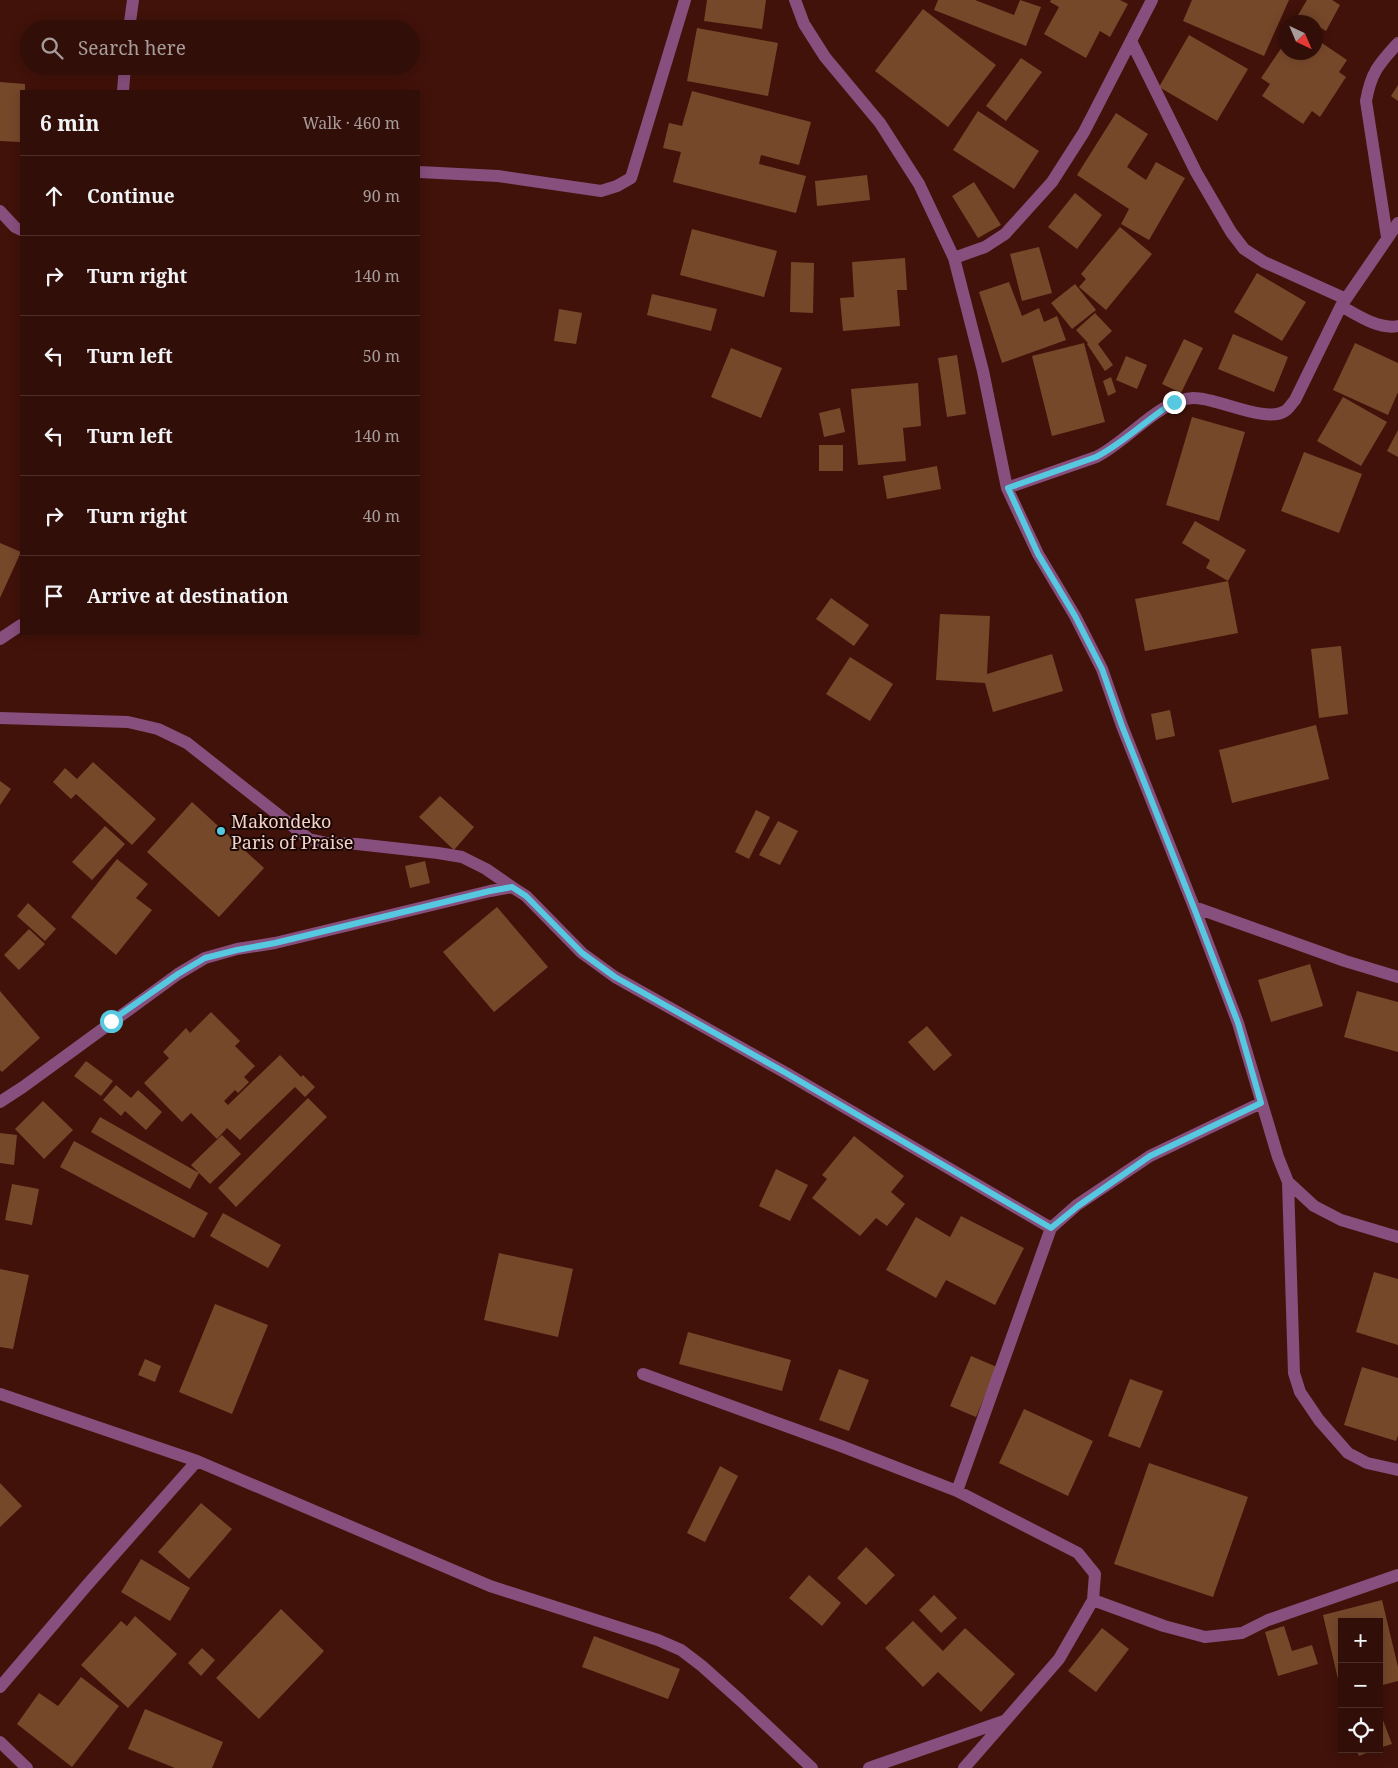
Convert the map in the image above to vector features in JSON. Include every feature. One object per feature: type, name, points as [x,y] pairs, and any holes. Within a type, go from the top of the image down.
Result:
[{"type":"street","points":[[131,20],[132,0]]},
{"type":"street","points":[[420,172],[498,176],[602,191],[618,186],[631,178],[685,0]]},
{"type":"street","points":[[795,0],[804,24],[825,57],[880,123],[919,184],[954,258],[983,372],[1008,488],[1038,554],[1075,616],[1102,669],[1122,726],[1238,1023],[1261,1103],[1288,1182],[1294,1374],[1300,1392],[1319,1420],[1348,1453],[1367,1463],[1398,1470]]},
{"type":"street","points":[[954,258],[985,247],[1005,234],[1052,182],[1084,132],[1152,0]]},
{"type":"street","points":[[1131,41],[1196,172],[1231,232],[1244,249],[1264,262],[1343,303],[1370,322],[1392,327],[1398,326]]},
{"type":"street","points":[[1387,237],[1366,100],[1369,82],[1378,65],[1398,43]]},
{"type":"street","points":[[123,90],[124,75]]},
{"type":"street","points":[[0,211],[15,227],[20,230]]},
{"type":"street","points":[[1008,488],[1107,452],[1174,402],[1193,398],[1272,416],[1286,411],[1295,400],[1343,303],[1398,223]]},
{"type":"street","points":[[0,639],[20,626]]},
{"type":"street","points":[[0,718],[128,722],[158,729],[187,743],[309,839],[327,843],[438,852],[462,857],[486,868],[526,896],[582,953],[615,977],[786,1073],[1051,1228]]},
{"type":"street","points":[[0,1102],[178,974],[205,958],[512,887]]},
{"type":"street","points":[[1194,908],[1345,961],[1398,976]]},
{"type":"street","points":[[956,1491],[1051,1228],[1078,1206],[1150,1156],[1261,1103]]},
{"type":"street","points":[[1288,1182],[1314,1206],[1341,1220],[1398,1237]]},
{"type":"street","points":[[643,1374],[841,1446],[956,1491],[1078,1553],[1095,1574],[1094,1600],[1059,1659],[964,1768]]},
{"type":"street","points":[[0,1394],[197,1461],[490,1586],[658,1640],[681,1650],[741,1701],[812,1768]]},
{"type":"street","points":[[0,1687],[197,1461]]},
{"type":"street","points":[[1094,1600],[1164,1626],[1205,1637],[1242,1633],[1268,1620],[1398,1575]]},
{"type":"street","points":[[869,1768],[1004,1720]]},
{"type":"street","points":[[0,1742],[27,1768]]},
{"type":"building","points":[[707,0],[766,0],[762,29],[704,21]]},
{"type":"building","points":[[938,0],[975,0],[1014,15],[1020,0],[1041,7],[1026,46],[934,10]]},
{"type":"building","points":[[1051,0],[1120,0],[1128,4],[1110,37],[1100,31],[1086,58],[1044,34],[1059,7],[1050,2]]},
{"type":"building","points":[[1192,0],[1289,0],[1282,15],[1278,15],[1278,25],[1264,56],[1183,21]]},
{"type":"building","points":[[1307,0],[1332,0],[1340,5],[1326,31],[1323,29],[1323,15],[1298,15]]},
{"type":"building","points":[[923,9],[996,65],[948,127],[875,71]]},
{"type":"building","points":[[697,28],[778,43],[768,96],[687,81]]},
{"type":"building","points":[[1189,35],[1248,69],[1217,121],[1159,87]]},
{"type":"building","points":[[1323,44],[1347,60],[1339,72],[1346,77],[1320,117],[1312,111],[1303,124],[1262,96],[1270,84],[1261,78],[1278,53],[1278,60],[1323,60]]},
{"type":"building","points":[[1021,58],[1042,72],[1006,121],[986,106]]},
{"type":"building","points":[[0,82],[25,84],[25,90],[20,90],[20,142],[0,141]]},
{"type":"building","points":[[1398,85],[1398,101],[1391,96]]},
{"type":"building","points":[[692,91],[811,122],[799,165],[761,155],[759,164],[806,176],[796,213],[673,182],[681,152],[663,148],[669,123],[682,126]]},
{"type":"building","points":[[978,111],[1039,151],[1014,189],[953,150]]},
{"type":"building","points":[[1116,113],[1148,134],[1127,167],[1146,180],[1156,162],[1185,178],[1149,240],[1121,224],[1129,209],[1077,175]]},
{"type":"building","points":[[867,175],[870,200],[817,206],[815,181]]},
{"type":"building","points":[[974,182],[1001,225],[978,238],[952,196]]},
{"type":"building","points":[[1075,193],[1102,215],[1077,249],[1048,227]]},
{"type":"building","points":[[1120,227],[1152,254],[1106,310],[1079,287],[1086,279],[1081,274]]},
{"type":"building","points":[[692,229],[777,251],[764,297],[680,275]]},
{"type":"building","points":[[1039,247],[1052,293],[1022,301],[1010,254]]},
{"type":"building","points":[[905,258],[907,290],[897,290],[900,326],[843,331],[840,298],[854,297],[852,262]]},
{"type":"building","points":[[791,262],[814,263],[813,313],[790,312]]},
{"type":"building","points":[[1257,273],[1306,302],[1282,341],[1234,312]]},
{"type":"building","points":[[1009,282],[1022,316],[1039,308],[1044,322],[1057,316],[1066,340],[1002,363],[979,292]]},
{"type":"building","points":[[1075,284],[1096,310],[1072,329],[1051,303]]},
{"type":"building","points":[[652,294],[717,309],[711,331],[647,315]]},
{"type":"building","points":[[559,309],[582,313],[576,344],[554,341]]},
{"type":"building","points":[[1095,313],[1112,331],[1098,344],[1113,365],[1105,371],[1088,343],[1076,330]]},
{"type":"building","points":[[1233,334],[1288,357],[1274,392],[1218,369]]},
{"type":"building","points":[[1184,339],[1203,348],[1181,393],[1162,384]]},
{"type":"building","points":[[1084,343],[1105,422],[1052,436],[1032,356]]},
{"type":"building","points":[[1355,343],[1398,363],[1398,392],[1388,415],[1333,390]]},
{"type":"building","points":[[731,348],[782,368],[761,418],[711,397]]},
{"type":"building","points":[[957,355],[966,414],[947,417],[938,358]]},
{"type":"building","points":[[1126,356],[1147,365],[1137,389],[1116,380]]},
{"type":"building","points":[[1111,377],[1116,392],[1108,396],[1103,381]]},
{"type":"building","points":[[918,383],[921,426],[903,428],[906,461],[858,465],[851,389]]},
{"type":"building","points":[[1343,397],[1387,422],[1361,466],[1317,441]]},
{"type":"building","points":[[840,408],[845,432],[824,437],[819,413]]},
{"type":"building","points":[[1192,417],[1245,432],[1219,521],[1166,505]]},
{"type":"building","points":[[1398,430],[1398,457],[1387,451]]},
{"type":"building","points":[[819,445],[843,445],[843,471],[819,471]]},
{"type":"building","points":[[1304,452],[1362,474],[1339,533],[1281,511]]},
{"type":"building","points":[[937,466],[941,489],[887,499],[883,476]]},
{"type":"building","points":[[1195,521],[1246,550],[1228,581],[1206,568],[1210,560],[1182,543]]},
{"type":"building","points":[[0,543],[20,552],[20,554],[0,598]]},
{"type":"building","points":[[1228,581],[1238,633],[1145,651],[1135,599]]},
{"type":"building","points":[[831,598],[869,625],[854,646],[816,619]]},
{"type":"building","points":[[940,614],[990,616],[987,674],[1052,654],[1063,691],[993,712],[985,683],[936,680]]},
{"type":"building","points":[[1341,646],[1348,714],[1319,718],[1311,649]]},
{"type":"building","points":[[850,657],[893,684],[870,721],[826,694]]},
{"type":"building","points":[[1170,710],[1175,736],[1156,740],[1151,714]]},
{"type":"building","points":[[1316,725],[1329,779],[1232,803],[1219,750]]},
{"type":"building","points":[[93,762],[156,819],[132,845],[76,794],[71,799],[53,782],[65,768],[77,779]]},
{"type":"building","points":[[0,781],[11,789],[0,805]]},
{"type":"building","points":[[440,796],[474,827],[454,850],[419,817]]},
{"type":"building","points":[[192,802],[264,868],[219,917],[147,852]]},
{"type":"building","points":[[756,810],[770,817],[749,859],[735,852]]},
{"type":"building","points":[[778,821],[798,831],[780,865],[759,855]]},
{"type":"building","points":[[105,826],[125,844],[92,880],[72,862]]},
{"type":"building","points":[[117,859],[148,884],[136,898],[152,910],[116,955],[71,917]]},
{"type":"building","points":[[425,861],[430,883],[410,888],[405,866]]},
{"type":"building","points":[[28,903],[56,929],[45,941],[17,916]]},
{"type":"building","points":[[497,907],[548,967],[494,1012],[443,952]]},
{"type":"building","points":[[29,929],[45,944],[19,970],[4,955]]},
{"type":"building","points":[[1310,964],[1323,1006],[1271,1022],[1258,980]]},
{"type":"building","points":[[0,991],[40,1038],[2,1072],[0,1070]]},
{"type":"building","points":[[1357,991],[1398,1002],[1398,1052],[1344,1037]]},
{"type":"building","points":[[211,1012],[240,1041],[235,1046],[255,1066],[244,1077],[249,1082],[238,1093],[235,1090],[224,1101],[228,1105],[280,1055],[301,1077],[303,1075],[315,1087],[305,1097],[295,1087],[240,1140],[227,1128],[217,1139],[191,1113],[182,1122],[144,1083],[169,1058],[163,1052],[186,1028],[190,1033]]},
{"type":"building","points":[[927,1026],[952,1055],[934,1071],[908,1042]]},
{"type":"building","points":[[86,1061],[113,1081],[101,1096],[74,1076]]},
{"type":"building","points":[[116,1085],[131,1098],[138,1090],[162,1112],[146,1130],[125,1111],[121,1116],[103,1100]]},
{"type":"building","points":[[308,1098],[327,1117],[236,1207],[218,1188]]},
{"type":"building","points":[[43,1101],[73,1130],[44,1159],[15,1129]]},
{"type":"building","points":[[100,1117],[199,1173],[190,1189],[91,1132]]},
{"type":"building","points":[[0,1133],[17,1135],[14,1165],[0,1163]]},
{"type":"building","points":[[222,1135],[241,1154],[210,1184],[191,1165]]},
{"type":"building","points":[[854,1136],[904,1176],[891,1192],[905,1204],[887,1226],[876,1218],[860,1236],[812,1198],[827,1179],[822,1175]]},
{"type":"building","points":[[74,1141],[208,1213],[194,1238],[60,1167]]},
{"type":"building","points":[[776,1169],[808,1185],[790,1221],[759,1206]]},
{"type":"building","points":[[12,1184],[39,1189],[32,1225],[5,1220]]},
{"type":"building","points":[[223,1213],[281,1245],[268,1268],[210,1236]]},
{"type":"building","points":[[961,1216],[1024,1248],[995,1305],[946,1280],[936,1298],[886,1270],[916,1217],[950,1237]]},
{"type":"building","points":[[499,1253],[573,1269],[558,1337],[484,1320]]},
{"type":"building","points":[[0,1269],[29,1275],[13,1349],[0,1347]]},
{"type":"building","points":[[1374,1272],[1398,1279],[1398,1345],[1356,1332]]},
{"type":"building","points":[[215,1304],[268,1325],[232,1414],[179,1392]]},
{"type":"building","points":[[688,1332],[791,1360],[782,1391],[679,1364]]},
{"type":"building","points":[[971,1356],[997,1367],[976,1417],[950,1406]]},
{"type":"building","points":[[145,1359],[161,1366],[155,1382],[138,1375]]},
{"type":"building","points":[[1362,1367],[1398,1378],[1398,1435],[1396,1441],[1344,1425]]},
{"type":"building","points":[[839,1369],[869,1380],[849,1431],[819,1420]]},
{"type":"building","points":[[1130,1379],[1163,1391],[1140,1448],[1108,1436]]},
{"type":"building","points":[[1024,1409],[1093,1441],[1068,1496],[999,1463]]},
{"type":"building","points":[[1149,1463],[1248,1497],[1213,1597],[1114,1564]]},
{"type":"building","points":[[720,1466],[738,1476],[705,1542],[687,1533]]},
{"type":"building","points":[[0,1483],[22,1506],[0,1527]]},
{"type":"building","points":[[201,1503],[232,1529],[189,1579],[158,1552]]},
{"type":"building","points":[[866,1547],[895,1575],[866,1605],[837,1578]]},
{"type":"building","points":[[141,1559],[190,1588],[170,1621],[121,1592]]},
{"type":"building","points":[[809,1575],[841,1603],[822,1626],[789,1598]]},
{"type":"building","points":[[934,1595],[957,1618],[941,1633],[919,1610]]},
{"type":"building","points":[[1382,1600],[1398,1667],[1398,1681],[1383,1685],[1383,1618],[1338,1618],[1338,1679],[1323,1615]]},
{"type":"building","points":[[281,1609],[324,1651],[259,1719],[216,1678]]},
{"type":"building","points":[[135,1616],[177,1654],[128,1708],[81,1665],[121,1621],[127,1626]]},
{"type":"building","points":[[913,1621],[943,1651],[965,1628],[1015,1674],[981,1712],[938,1672],[923,1687],[885,1648]]},
{"type":"building","points":[[1284,1626],[1292,1651],[1312,1645],[1318,1664],[1278,1676],[1265,1632]]},
{"type":"building","points":[[1102,1628],[1129,1649],[1096,1692],[1068,1671]]},
{"type":"building","points":[[594,1636],[680,1669],[668,1699],[582,1667]]},
{"type":"building","points":[[202,1648],[215,1660],[201,1676],[188,1663]]},
{"type":"building","points":[[81,1677],[119,1706],[72,1767],[17,1724],[39,1693],[58,1706]]},
{"type":"building","points":[[145,1709],[223,1742],[212,1768],[175,1768],[128,1749]]},
{"type":"building","points":[[1383,1720],[1392,1744],[1383,1747]]},
{"type":"place","name":"Makondeko Paris of Praise","points":[[221,831]]},
{"type":"route","points":[[111,1021],[178,974],[205,958],[512,887],[526,896],[582,953],[615,977],[786,1073],[1051,1228],[1078,1206],[1150,1156],[1261,1103],[1238,1023],[1122,726],[1102,669],[1075,616],[1038,554],[1008,488],[1107,452],[1174,402]]}]
